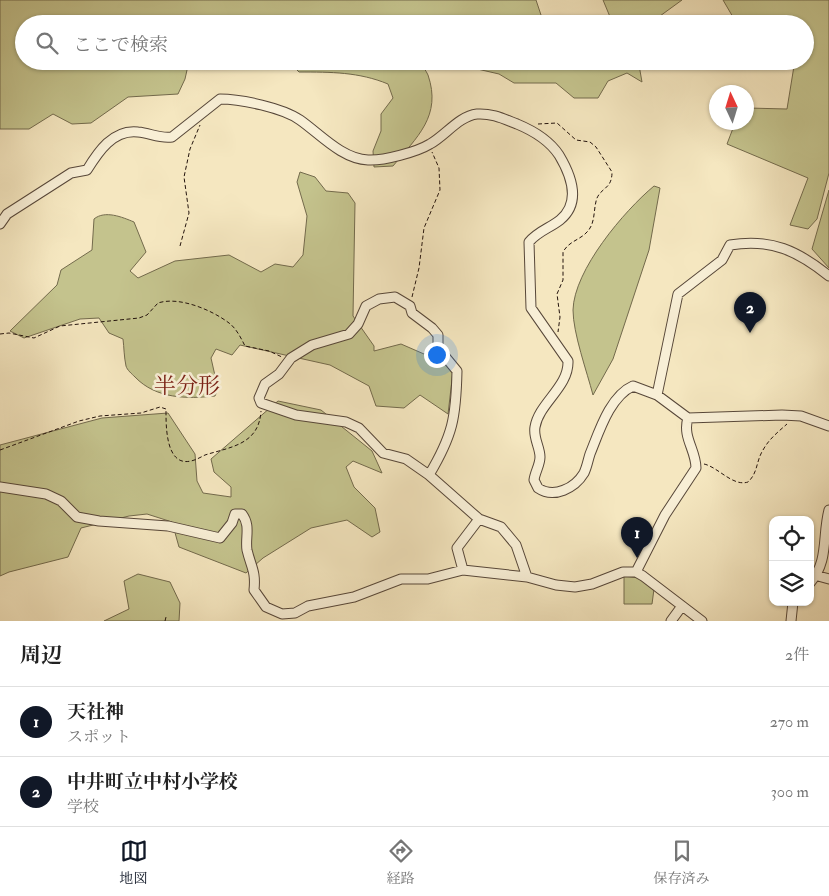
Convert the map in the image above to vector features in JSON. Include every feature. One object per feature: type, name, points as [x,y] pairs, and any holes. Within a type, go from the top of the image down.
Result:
[{"type":"street","points":[[0,224],[7,214],[71,173],[87,170],[107,142],[125,133],[136,132],[163,138],[172,137],[220,99],[267,108],[298,119],[346,153],[366,160],[381,160],[429,145],[456,124],[477,114],[496,116],[527,128],[553,145],[572,181],[574,198],[569,210],[560,220],[535,235],[529,242],[531,308],[568,361],[568,369],[564,378],[535,426],[535,443],[540,454],[540,462],[534,480],[538,488],[555,493],[564,491],[584,473],[605,421],[625,390],[633,386],[657,395],[688,418],[795,416],[829,426]]},
{"type":"street","points":[[657,395],[675,301],[678,294],[722,260],[730,245],[767,242],[792,254],[803,256],[829,276]]},
{"type":"street","points":[[429,475],[446,446],[454,420],[457,370],[438,348],[438,335],[432,328],[412,313],[410,306],[394,297],[379,299],[366,306],[358,324],[349,334],[312,345],[289,360],[280,374],[265,384],[260,398],[261,403],[296,414],[346,422],[359,428],[384,453],[406,459],[429,475],[479,518],[501,527],[516,545],[527,577]]},
{"type":"street","points":[[636,572],[665,515],[696,468],[686,437],[685,425],[688,418]]},
{"type":"street","points":[[0,487],[46,494],[61,501],[77,517],[99,521],[168,526],[220,538],[232,524],[235,514],[242,514],[247,521],[247,549],[255,574],[254,590],[266,607],[282,614],[295,613],[308,606],[354,597],[401,579],[428,579],[464,570],[527,577],[556,585],[575,587],[592,584],[623,572],[636,572],[702,621]]},
{"type":"street","points":[[814,580],[818,576],[826,558],[829,510]]},
{"type":"street","points":[[464,570],[457,548],[479,518]]},
{"type":"street","points":[[818,576],[829,579]]},
{"type":"street","points":[[671,621],[682,606]]},
{"type":"street","points":[[791,621],[793,606]]},
{"type":"path","points":[[527,128],[556,123],[576,140],[590,142],[596,147],[612,172],[611,182],[597,199],[595,214],[589,230],[567,245],[563,252],[563,280],[558,294],[560,317],[557,326],[560,336]]},
{"type":"path","points":[[180,246],[189,213],[184,177],[190,149],[200,124]]},
{"type":"path","points":[[410,306],[419,268],[424,228],[440,190],[440,168],[429,145]]},
{"type":"path","points":[[0,334],[9,333],[34,338],[60,326],[139,318],[146,315],[158,302],[173,301],[196,307],[231,324],[245,346],[269,351],[289,360]]},
{"type":"path","points":[[0,450],[80,421],[100,416],[141,413],[160,407],[166,409],[167,439],[172,451],[180,459],[192,461],[205,455],[235,448],[248,439],[258,427],[261,403]]},
{"type":"path","points":[[696,465],[710,465],[738,482],[748,482],[753,477],[762,451],[770,440],[795,416]]},
{"type":"path","points":[[165,621],[166,617]]},
{"type":"shaded area","points":[[0,0],[536,0],[541,15],[15,15],[15,70],[187,70],[178,94],[128,97],[91,123],[72,124],[53,114],[29,129],[0,129]]},
{"type":"shaded area","points":[[603,0],[682,0],[661,15],[609,15]]},
{"type":"shaded area","points":[[723,0],[829,0],[829,173],[817,219],[808,229],[790,225],[808,178],[727,144],[732,130],[754,130],[754,108],[787,109],[793,70],[814,70],[814,15],[732,15]]},
{"type":"shaded area","points":[[297,70],[425,70],[432,89],[432,102],[425,125],[393,166],[374,167],[373,151],[381,131],[381,114],[393,98],[388,84],[356,75],[299,72]]},
{"type":"shaded area","points":[[482,70],[640,70],[642,82],[627,73],[608,81],[598,98],[574,98],[556,83],[514,83],[499,74]]},
{"type":"shaded area","points":[[300,172],[315,177],[326,191],[348,193],[355,203],[353,316],[374,346],[374,351],[401,344],[424,354],[434,351],[453,371],[448,414],[420,395],[404,408],[376,406],[369,386],[330,365],[240,345],[232,355],[216,349],[211,358],[218,389],[215,396],[172,396],[152,390],[127,369],[123,339],[109,333],[99,318],[80,319],[24,338],[10,331],[57,285],[61,270],[92,250],[94,219],[98,216],[114,215],[134,222],[146,252],[130,271],[138,278],[175,261],[229,255],[261,272],[275,264],[293,267],[303,255],[307,216],[297,182]]},
{"type":"shaded area","points":[[654,186],[660,188],[649,250],[613,359],[593,395],[575,330],[573,310],[576,294],[582,277],[603,242],[629,210]]},
{"type":"shaded area","points":[[829,190],[829,268],[812,249]]},
{"type":"shaded area","points":[[278,401],[321,410],[372,451],[382,473],[353,461],[346,467],[354,487],[375,508],[380,532],[372,537],[347,520],[311,528],[263,558],[246,573],[179,547],[172,522],[147,514],[129,516],[81,528],[68,557],[0,576],[0,445],[102,418],[168,413],[195,454],[197,481],[203,493],[231,497],[231,487],[214,472],[211,459]]},
{"type":"shaded area","points":[[138,574],[170,582],[180,603],[179,621],[104,621],[129,609],[124,581]]},
{"type":"shaded area","points":[[624,576],[639,578],[654,589],[652,604],[624,604]]},
{"type":"place","name":"中井町立中村小学校","points":[[750,333]]},
{"type":"place","name":"天社神","points":[[637,558]]},
{"type":"district","name":"半分形","points":[[187,385]]}]
